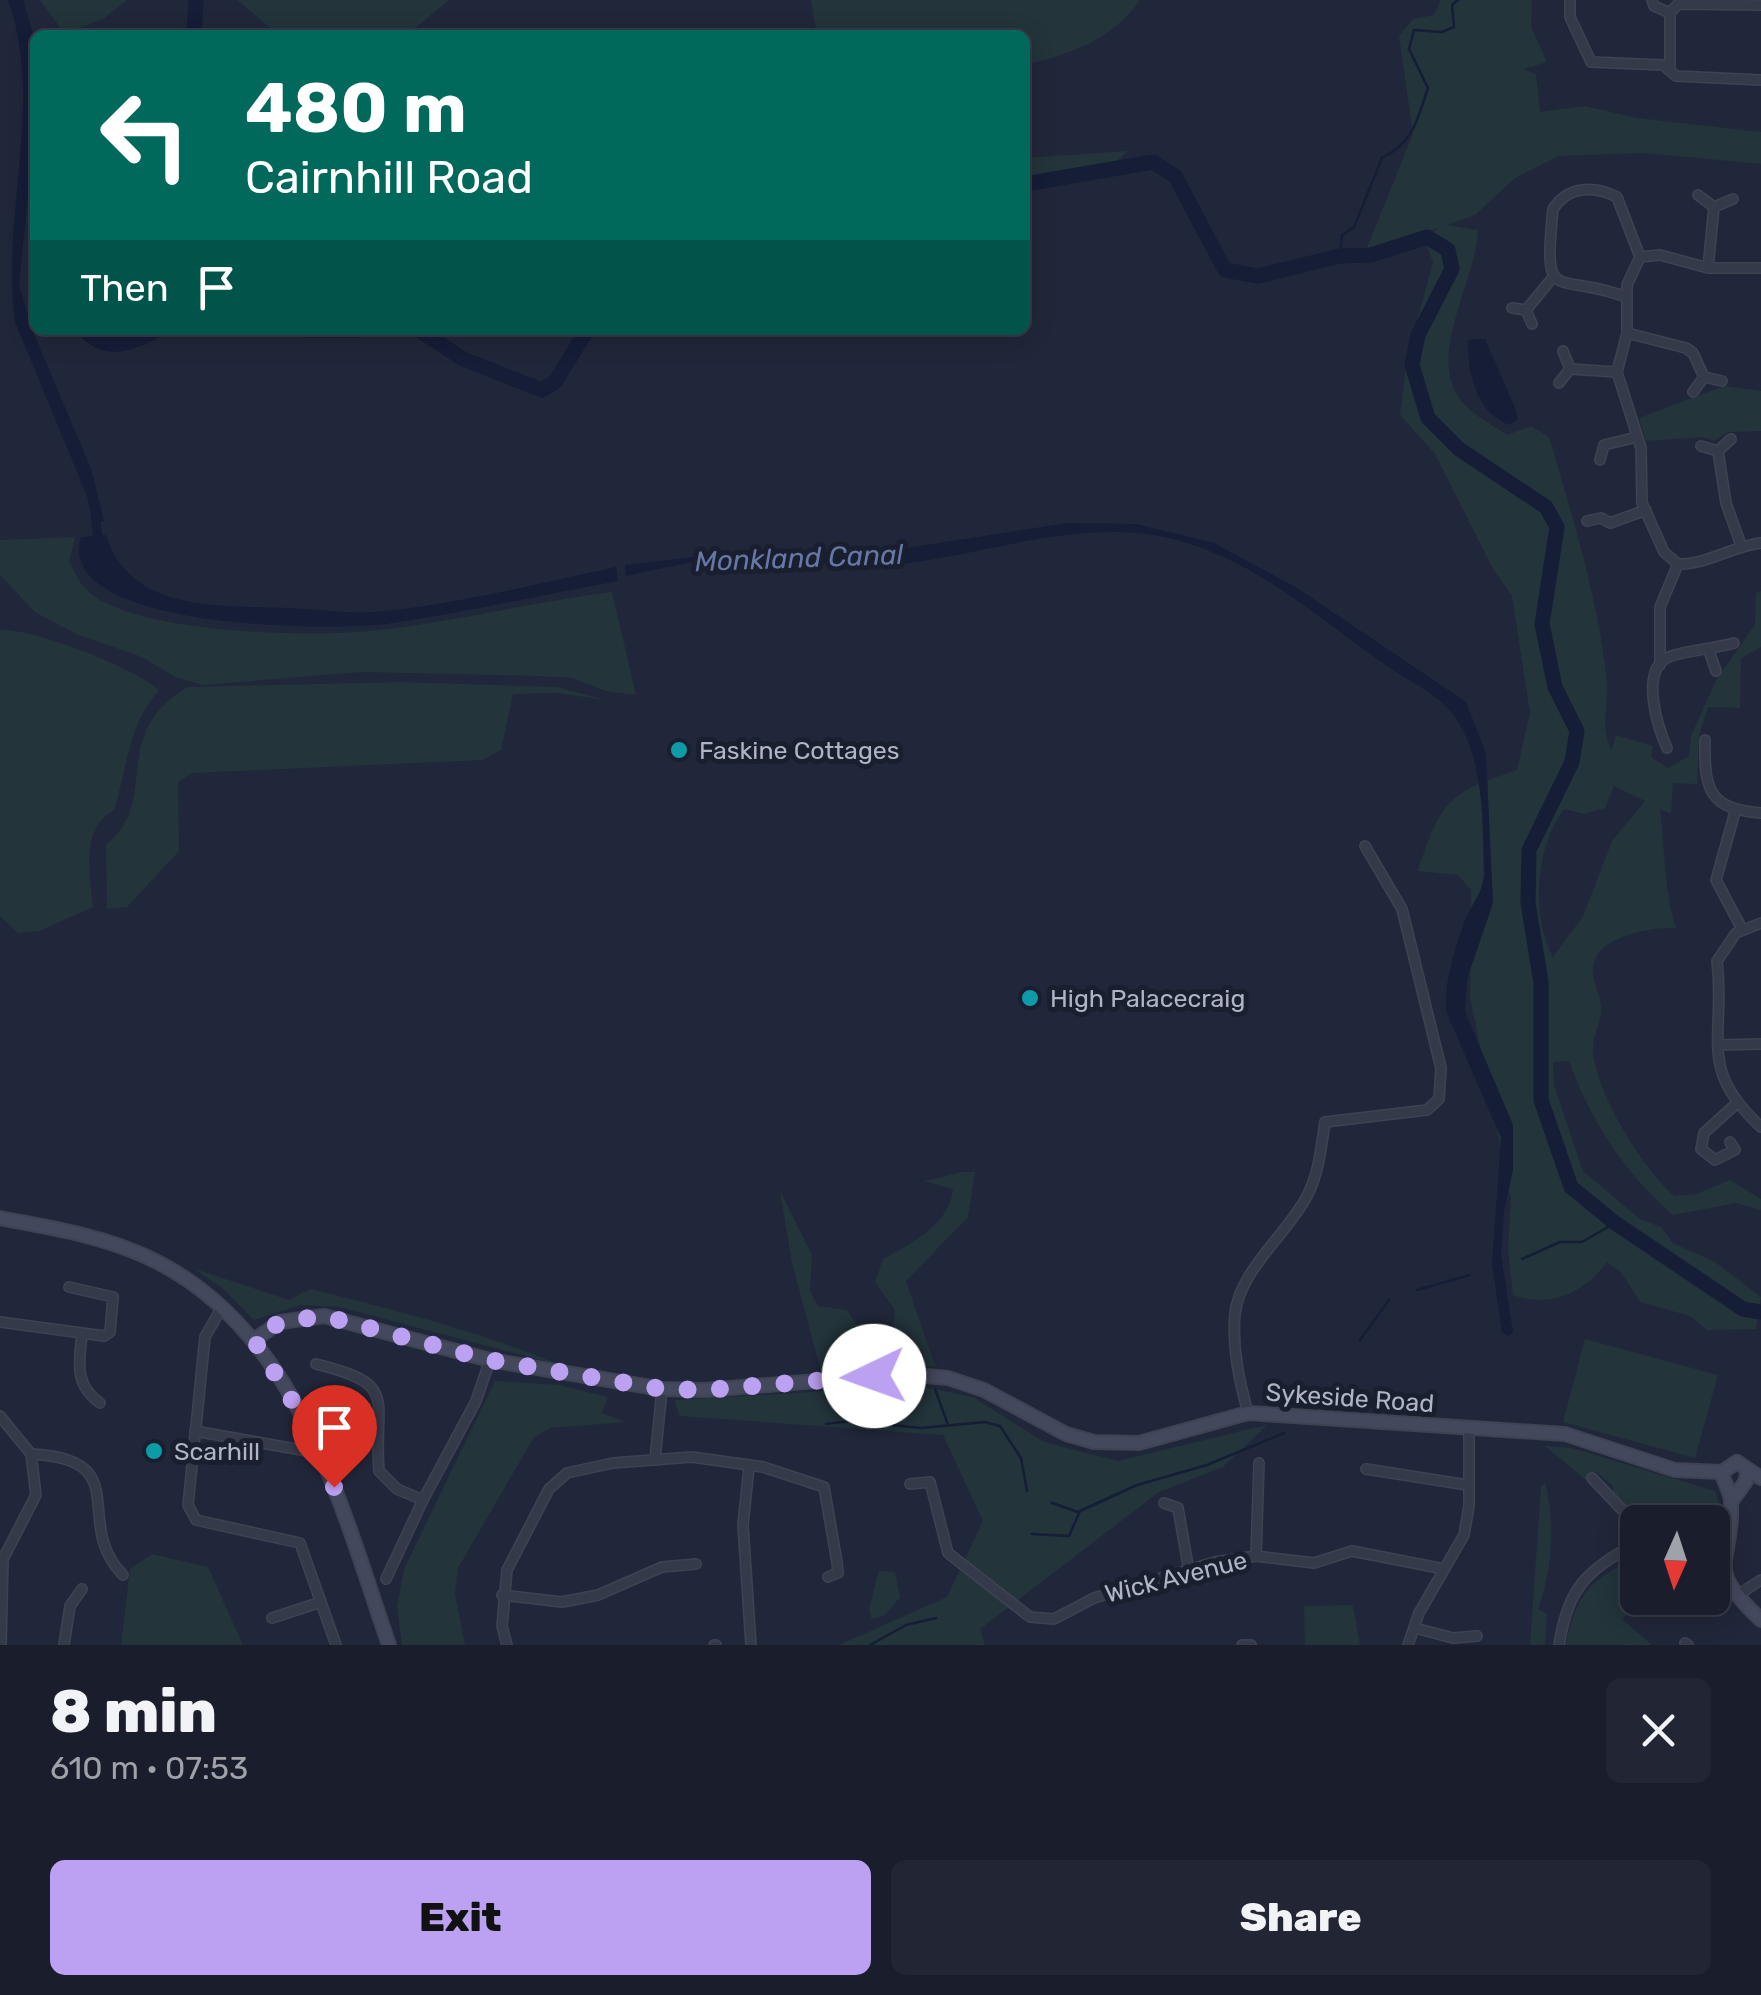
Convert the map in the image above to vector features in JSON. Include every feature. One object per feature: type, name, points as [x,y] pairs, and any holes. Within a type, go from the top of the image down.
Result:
[{"type":"street","points":[[1570,0],[1570,18],[1591,62],[1670,67]]},
{"type":"street","points":[[1652,0],[1654,6],[1670,13]]},
{"type":"street","points":[[1761,4],[1678,4],[1670,13],[1670,67],[1676,76],[1761,80]]},
{"type":"street","points":[[1626,298],[1567,287],[1547,263],[1553,209],[1573,191],[1595,190],[1617,197],[1640,257],[1627,285],[1627,333],[1616,372],[1637,436],[1646,510],[1664,552],[1678,564]]},
{"type":"street","points":[[1698,196],[1714,207]]},
{"type":"street","points":[[1714,207],[1733,199]]},
{"type":"street","points":[[1708,268],[1714,207]]},
{"type":"street","points":[[1640,257],[1660,255],[1708,268],[1761,268]]},
{"type":"street","points":[[1526,310],[1554,276]]},
{"type":"street","points":[[1512,308],[1526,310]]},
{"type":"street","points":[[1526,310],[1532,324]]},
{"type":"street","points":[[1627,333],[1686,348],[1704,377],[1722,381]]},
{"type":"street","points":[[1562,351],[1570,370]]},
{"type":"street","points":[[1570,370],[1616,372]]},
{"type":"street","points":[[1559,383],[1570,370]]},
{"type":"street","points":[[1693,392],[1704,377]]},
{"type":"street","points":[[1600,460],[1604,445],[1637,436]]},
{"type":"street","points":[[1718,451],[1731,440]]},
{"type":"street","points":[[1701,446],[1718,451]]},
{"type":"street","points":[[1718,451],[1726,503],[1741,545]]},
{"type":"street","points":[[1587,521],[1601,518],[1610,523],[1646,510]]},
{"type":"street","points":[[1678,564],[1761,543]]},
{"type":"street","points":[[1667,748],[1655,716],[1660,607],[1678,564]]},
{"type":"street","points":[[1660,665],[1666,658],[1734,643]]},
{"type":"street","points":[[1709,651],[1716,670]]},
{"type":"street","points":[[1705,740],[1708,786],[1735,812],[1761,813]]},
{"type":"street","points":[[1735,812],[1716,880],[1742,928]]},
{"type":"street","points":[[1248,1413],[1236,1367],[1235,1310],[1249,1280],[1306,1199],[1317,1174],[1325,1122],[1427,1110],[1439,1099],[1441,1068],[1402,908],[1365,846]]},
{"type":"street","points":[[1761,923],[1742,928],[1726,943],[1717,961],[1722,1006],[1717,1066],[1737,1103],[1761,1128]]},
{"type":"street","points":[[1718,1045],[1761,1044]]},
{"type":"street","points":[[1730,1142],[1735,1150],[1714,1160],[1701,1149],[1704,1133],[1737,1103]]},
{"type":"street","points":[[0,1218],[98,1238],[147,1256],[222,1307],[254,1340],[325,1461],[389,1645]]},
{"type":"street","points":[[0,1322],[104,1336],[110,1332],[113,1297],[69,1288]]},
{"type":"street","points":[[222,1307],[204,1336],[188,1505],[196,1520],[300,1543],[336,1645]]},
{"type":"street","name":"Sykeside Road","points":[[254,1340],[280,1322],[324,1316],[490,1360],[662,1389],[705,1390],[904,1374],[948,1378],[984,1390],[1066,1434],[1124,1444],[1170,1437],[1248,1413],[1566,1434],[1675,1470],[1734,1479]]},
{"type":"street","points":[[82,1334],[78,1374],[87,1393],[100,1403]]},
{"type":"street","points":[[386,1579],[476,1400],[490,1360]]},
{"type":"street","points":[[316,1364],[357,1374],[372,1383],[382,1409],[376,1437],[379,1471],[397,1488],[424,1500]]},
{"type":"street","points":[[655,1460],[662,1389]]},
{"type":"street","points":[[0,1416],[31,1454],[36,1495],[30,1515],[3,1559],[1,1645]]},
{"type":"street","points":[[1408,1645],[1464,1535],[1469,1430]]},
{"type":"street","points":[[195,1431],[307,1451]]},
{"type":"street","points":[[31,1454],[66,1456],[82,1463],[93,1480],[103,1544],[123,1575]]},
{"type":"street","points":[[507,1645],[502,1595],[507,1570],[550,1489],[561,1476],[613,1463],[692,1457],[763,1467],[824,1487],[838,1562],[838,1573],[828,1578]]},
{"type":"street","points":[[1256,1556],[1259,1463]]},
{"type":"street","points":[[749,1467],[743,1525],[751,1645]]},
{"type":"street","points":[[1366,1470],[1468,1485]]},
{"type":"street","points":[[1592,1478],[1620,1508]]},
{"type":"street","points":[[1730,1505],[1734,1479],[1761,1479]]},
{"type":"street","name":"Wick Avenue","points":[[910,1484],[930,1482],[948,1553],[1030,1617],[1054,1619],[1094,1598],[1189,1570],[1256,1556],[1314,1563],[1352,1551],[1444,1569]]},
{"type":"street","points":[[1164,1503],[1179,1512],[1189,1570]]},
{"type":"street","points":[[1558,1645],[1577,1585],[1590,1570],[1620,1552]]},
{"type":"street","points":[[502,1595],[562,1602],[598,1594],[662,1567],[696,1564]]},
{"type":"street","points":[[1736,1596],[1761,1580]]},
{"type":"street","points":[[1730,1584],[1736,1596],[1761,1620]]},
{"type":"street","points":[[64,1645],[70,1606],[82,1588]]},
{"type":"street","points":[[272,1618],[322,1602]]},
{"type":"street","points":[[1414,1628],[1453,1638],[1477,1636]]},
{"type":"street","points":[[1242,1645],[1251,1645]]},
{"type":"shaded area","points":[[40,0],[127,0],[104,18],[75,30],[62,30]]},
{"type":"shaded area","points":[[237,0],[449,0],[413,30],[273,30]]},
{"type":"shaded area","points":[[811,0],[1140,0],[1103,35],[1059,56],[1030,64],[1030,30],[816,30]]},
{"type":"shaded area","points":[[1441,0],[1532,0],[1531,27],[1547,62],[1524,69],[1536,74],[1540,112],[1584,106],[1637,118],[1761,132],[1761,164],[1644,153],[1559,156],[1515,178],[1475,215],[1447,225],[1478,230],[1451,337],[1450,378],[1468,408],[1507,435],[1531,426],[1549,437],[1598,620],[1607,682],[1606,733],[1612,749],[1616,735],[1653,746],[1651,757],[1668,768],[1689,756],[1691,736],[1716,680],[1755,625],[1756,593],[1761,591],[1761,647],[1741,658],[1740,708],[1708,707],[1699,736],[1697,784],[1673,783],[1671,814],[1660,809],[1667,884],[1676,928],[1626,936],[1603,948],[1596,957],[1593,973],[1601,1011],[1593,1051],[1603,1088],[1623,1129],[1648,1167],[1674,1196],[1696,1194],[1730,1180],[1761,1199],[1761,1210],[1736,1203],[1673,1215],[1639,1182],[1611,1145],[1587,1104],[1569,1061],[1553,1062],[1554,1085],[1583,1171],[1640,1219],[1661,1227],[1673,1243],[1715,1262],[1761,1297],[1756,1329],[1707,1330],[1690,1316],[1640,1302],[1621,1272],[1607,1262],[1589,1282],[1566,1295],[1540,1300],[1513,1295],[1508,1249],[1511,1199],[1470,997],[1471,890],[1458,875],[1418,871],[1433,829],[1450,803],[1475,786],[1517,770],[1530,713],[1512,596],[1493,569],[1435,454],[1400,415],[1407,358],[1433,262],[1423,237],[1439,228],[1366,250],[1413,134],[1399,36],[1413,19],[1434,15]],"holes":[[[1614,786],[1645,801],[1612,841],[1583,916],[1553,957],[1541,922],[1539,881],[1555,824],[1564,809],[1584,814],[1605,808]]]},
{"type":"shaded area","points":[[1127,151],[1114,164],[1030,175],[1030,158]]},
{"type":"shaded area","points":[[1724,386],[1761,391],[1761,431],[1728,432],[1714,441],[1703,437],[1646,441],[1639,418]]},
{"type":"shaded area","points":[[75,537],[69,562],[85,588],[107,603],[139,615],[220,629],[369,631],[612,592],[636,695],[606,691],[573,678],[538,676],[361,672],[204,685],[175,677],[142,657],[76,634],[35,612],[0,575],[0,540]]},
{"type":"shaded area","points":[[0,630],[36,635],[83,651],[129,671],[159,690],[134,733],[114,810],[103,818],[92,840],[89,866],[93,907],[39,931],[18,933],[0,916]]},
{"type":"shaded area","points":[[401,682],[557,687],[606,700],[557,693],[513,694],[501,750],[482,760],[192,773],[178,782],[179,851],[127,907],[107,909],[106,845],[122,827],[131,808],[141,746],[149,725],[164,705],[188,687]]},
{"type":"shaded area","points":[[975,1172],[968,1217],[906,1281],[935,1366],[821,1371],[792,1263],[780,1191],[812,1255],[810,1291],[818,1306],[847,1310],[859,1328],[893,1331],[895,1310],[875,1282],[883,1259],[927,1232],[950,1202],[953,1189],[924,1181]]},
{"type":"shaded area","points":[[195,1269],[289,1300],[310,1289],[374,1305],[468,1332],[560,1365],[339,1307],[301,1305],[254,1320],[223,1289]]},
{"type":"shaded area","points":[[1585,1339],[1718,1375],[1695,1458],[1563,1422]]},
{"type":"shaded area","points":[[495,1381],[559,1385],[608,1397],[602,1413],[626,1422],[551,1428],[534,1437],[458,1568],[455,1593],[465,1645],[402,1645],[397,1607],[404,1569]]},
{"type":"shaded area","points":[[919,1386],[973,1397],[1044,1442],[1118,1461],[1267,1425],[1223,1467],[1159,1492],[980,1629],[985,1645],[839,1645],[947,1597],[983,1521],[943,1435],[680,1416],[674,1400]]},
{"type":"shaded area","points":[[1545,1446],[1572,1448],[1715,1491],[1719,1503],[1626,1505],[1612,1492],[1614,1487],[1595,1471],[1586,1480]]},
{"type":"shaded area","points":[[1545,1483],[1551,1514],[1551,1547],[1538,1609],[1547,1614],[1545,1645],[1530,1645],[1541,1487]]},
{"type":"shaded area","points":[[152,1554],[208,1567],[243,1645],[121,1645],[130,1569]]},
{"type":"shaded area","points":[[1620,1566],[1620,1615],[1626,1615],[1622,1619],[1652,1645],[1566,1645],[1581,1600]]},
{"type":"shaded area","points":[[879,1571],[895,1572],[900,1597],[885,1615],[871,1619],[869,1608]]},
{"type":"shaded area","points":[[1353,1605],[1360,1645],[1305,1645],[1304,1606]]},
{"type":"water","points":[[8,0],[23,0],[32,30],[30,177],[19,284],[30,335],[34,335],[92,471],[104,521],[93,521],[87,496],[15,322],[13,241],[23,119],[18,39]]},
{"type":"water","points":[[1485,339],[1516,410],[1518,419],[1510,425],[1489,412],[1476,391],[1468,353],[1468,341]]},
{"type":"water","points":[[1068,523],[1136,524],[1214,543],[1297,588],[1466,702],[1486,753],[1493,903],[1467,979],[1465,1012],[1513,1125],[1513,1170],[1504,1211],[1501,1255],[1513,1332],[1508,1336],[1502,1332],[1492,1264],[1501,1138],[1446,1011],[1453,957],[1484,876],[1481,804],[1476,767],[1465,734],[1441,702],[1300,602],[1239,564],[1172,539],[1136,533],[1043,538],[889,565],[739,558],[626,576],[625,565],[735,552],[881,552]]},
{"type":"water","points":[[106,535],[118,561],[135,579],[157,592],[208,604],[374,612],[465,599],[616,567],[618,581],[386,624],[258,624],[151,607],[109,591],[84,568],[81,537]]},
{"type":"waterway","points":[[194,30],[196,0]]},
{"type":"waterway","points":[[1340,256],[1342,235],[1354,227],[1382,158],[1408,137],[1428,88],[1409,49],[1414,30],[1442,32],[1454,27],[1452,5],[1458,0]]},
{"type":"waterway","points":[[1030,183],[1153,162],[1175,176],[1225,270],[1258,276],[1340,256],[1371,255],[1427,237],[1448,250],[1452,269],[1418,335],[1412,365],[1428,418],[1459,449],[1546,507],[1557,527],[1542,624],[1555,687],[1577,731],[1572,762],[1529,850],[1528,903],[1541,982],[1541,1100],[1571,1187],[1615,1223],[1743,1309],[1761,1312]]},
{"type":"waterway","points":[[91,335],[111,344],[145,335]]},
{"type":"waterway","points":[[427,335],[463,359],[542,390],[555,382],[584,335]]},
{"type":"waterway","name":"Monkland Canal","points":[[95,513],[99,548]]},
{"type":"waterway","points":[[1522,1259],[1560,1242],[1582,1242],[1615,1223]]},
{"type":"waterway","points":[[1417,1290],[1470,1275]]},
{"type":"waterway","points":[[1360,1340],[1389,1300]]},
{"type":"waterway","points":[[935,1389],[948,1425]]},
{"type":"waterway","points":[[826,1424],[850,1421],[921,1428],[985,1422],[1000,1426],[1021,1458],[1027,1491]]},
{"type":"waterway","points":[[1032,1534],[1069,1536],[1080,1511],[1137,1485],[1207,1465],[1284,1433]]},
{"type":"waterway","points":[[1052,1503],[1078,1512]]},
{"type":"waterway","points":[[870,1645],[906,1625],[936,1618]]},
{"type":"place","name":"Faskine Cottages","points":[[679,750]]},
{"type":"place","name":"High Palacecraig","points":[[1030,998]]},
{"type":"place","name":"Scarhill","points":[[154,1451]]},
{"type":"route","points":[[334,1487],[305,1421],[254,1340],[280,1322],[302,1316],[364,1324],[490,1360],[662,1389],[705,1390],[874,1376]]}]
